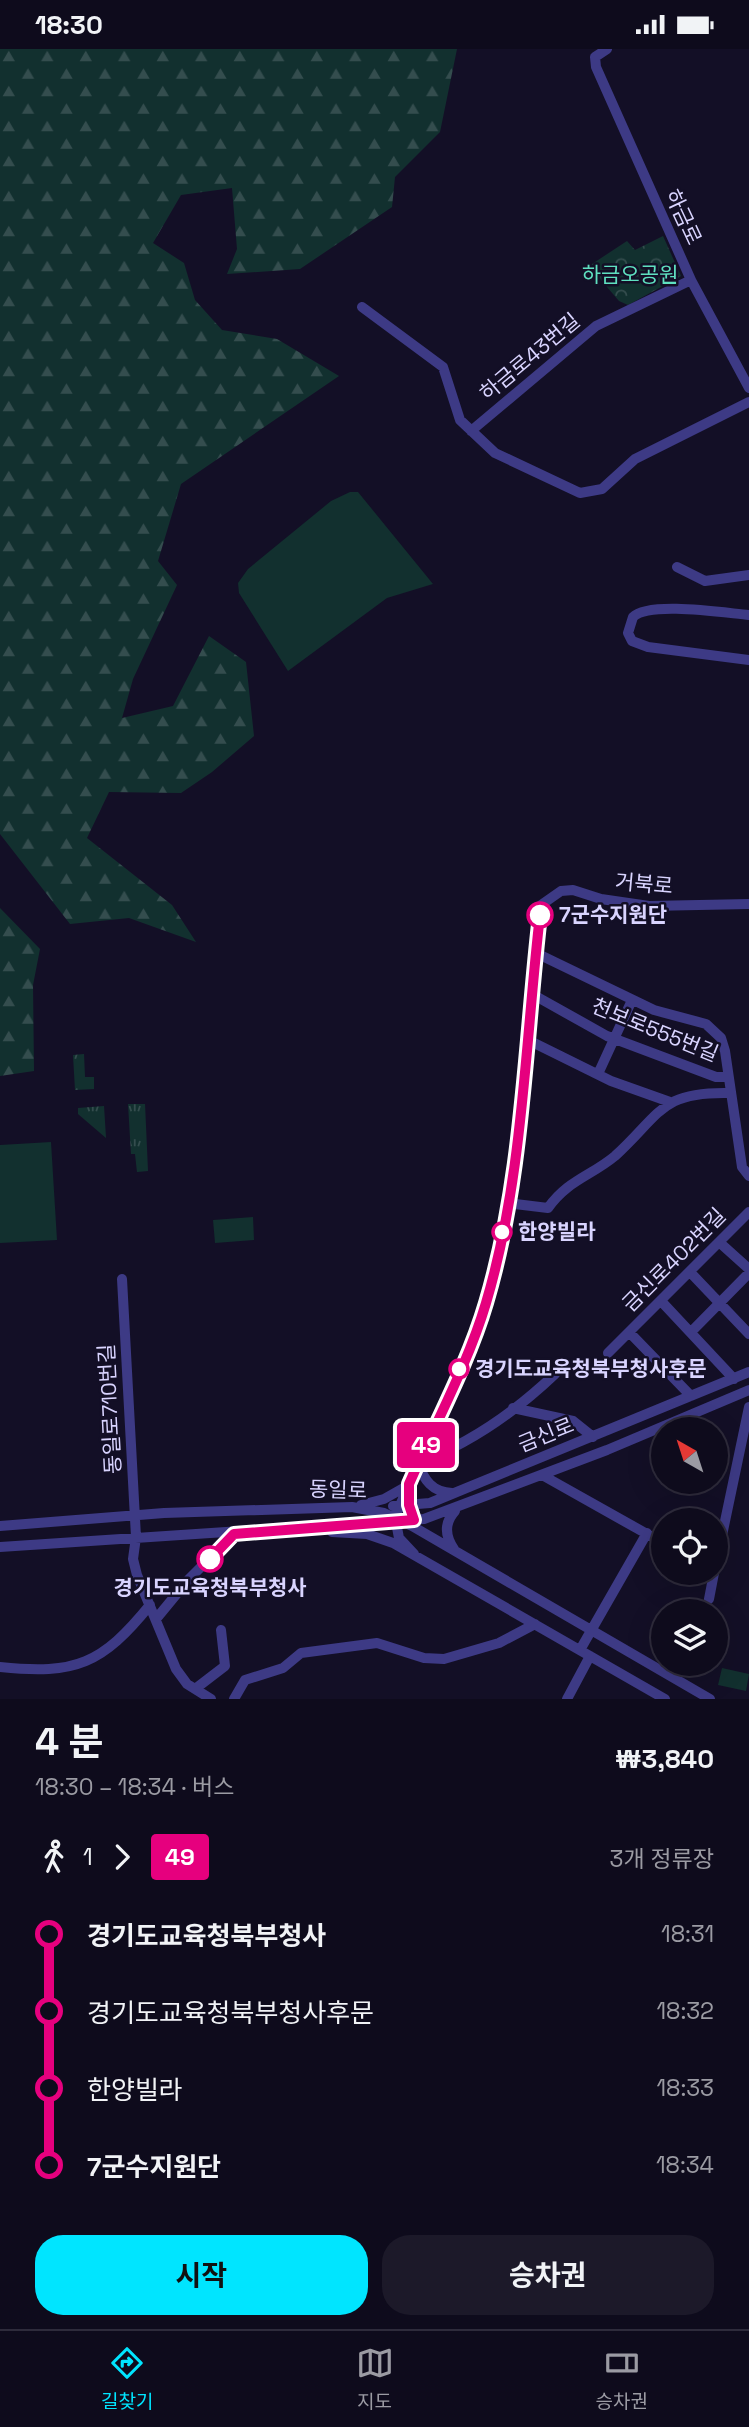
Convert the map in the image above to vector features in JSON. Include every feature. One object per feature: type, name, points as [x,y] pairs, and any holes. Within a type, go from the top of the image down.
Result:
[{"type":"street","name":"하금로","points":[[607,49],[595,57],[596,67],[691,281],[749,388]]},
{"type":"street","name":"하금로43번길","points":[[471,431],[596,326],[691,281]]},
{"type":"street","points":[[362,307],[443,367],[460,421],[495,453],[580,493],[592,493],[609,484],[623,466],[749,402]]},
{"type":"street","points":[[677,567],[705,581],[749,575]]},
{"type":"street","points":[[749,615],[665,609],[642,611],[633,617],[628,633],[632,641],[648,647],[749,660]]},
{"type":"street","name":"거북로","points":[[536,953],[541,905],[561,891],[573,890],[609,901],[649,906],[749,904]]},
{"type":"street","points":[[414,1555],[399,1538],[400,1516],[409,1484],[481,1319],[496,1263],[507,1203],[536,953],[632,1000],[706,1024],[721,1038],[726,1051],[727,1077],[742,1167],[749,1176]]},
{"type":"street","name":"천보로555번길","points":[[532,994],[616,1038],[716,1077],[727,1077]]},
{"type":"street","points":[[598,1074],[632,1000]]},
{"type":"street","points":[[526,1039],[637,1092],[670,1101]]},
{"type":"street","points":[[507,1203],[548,1208],[559,1192],[614,1156],[670,1101],[685,1095],[731,1093]]},
{"type":"street","name":"금신로402번길","points":[[691,1396],[629,1332],[749,1212]]},
{"type":"street","points":[[691,1332],[749,1271],[719,1242]]},
{"type":"street","points":[[690,1272],[749,1334]]},
{"type":"street","name":"동일로710번길","points":[[122,1279],[136,1537],[133,1559],[181,1680],[211,1699]]},
{"type":"street","points":[[661,1301],[734,1379]]},
{"type":"street","points":[[608,1353],[629,1332]]},
{"type":"street","name":"금신로","points":[[400,1516],[749,1372]]},
{"type":"street","points":[[418,1463],[448,1452],[513,1408],[555,1374]]},
{"type":"street","name":"금신로","points":[[352,1507],[400,1516],[460,1507],[749,1390]]},
{"type":"street","points":[[728,1508],[749,1407]]},
{"type":"street","points":[[513,1408],[573,1421],[593,1437]]},
{"type":"street","points":[[418,1463],[424,1479],[433,1488],[453,1493]]},
{"type":"street","points":[[542,1475],[651,1536]]},
{"type":"street","points":[[352,1507],[384,1499],[409,1484]]},
{"type":"street","name":"동일로","points":[[0,1526],[135,1515],[352,1507]]},
{"type":"street","points":[[459,1554],[446,1533],[449,1519],[460,1507]]},
{"type":"street","points":[[400,1516],[430,1537],[710,1699]]},
{"type":"street","name":"동일로","points":[[0,1548],[136,1537],[234,1534],[400,1516]]},
{"type":"street","points":[[294,1529],[377,1536],[665,1699]]},
{"type":"street","points":[[566,1699],[592,1630],[647,1533]]},
{"type":"street","points":[[156,1619],[189,1579],[234,1534]]},
{"type":"street","points":[[709,1599],[712,1585]]},
{"type":"street","points":[[0,1667],[23,1670],[59,1668],[101,1655],[117,1643],[150,1605]]},
{"type":"street","points":[[234,1699],[245,1680],[283,1668],[301,1653],[377,1643],[424,1658],[444,1659],[499,1643],[535,1624]]},
{"type":"street","points":[[195,1689],[225,1666],[221,1630]]},
{"type":"green space","points":[[0,49],[457,49],[440,132],[395,177],[392,207],[300,269],[227,274],[237,249],[232,188],[181,195],[153,243],[184,263],[195,300],[222,330],[277,339],[339,376],[181,484],[158,561],[177,585],[133,679],[122,718],[173,706],[209,636],[246,662],[254,736],[212,772],[181,793],[109,792],[87,838],[172,905],[196,942],[129,918],[70,924],[0,834]]},
{"type":"green space","name":"하금오공원","points":[[663,236],[681,276],[628,305],[619,301],[589,266],[627,241],[635,250]]},
{"type":"green space","points":[[350,492],[358,492],[433,584],[387,598],[288,671],[239,593],[238,583],[248,569],[331,501]]},
{"type":"green space","points":[[0,908],[40,949],[33,985],[34,1071],[0,1076]]},
{"type":"green space","points":[[84,1054],[85,1077],[94,1077],[94,1089],[75,1090],[73,1055]]},
{"type":"green space","points":[[128,1104],[145,1104],[148,1171],[137,1172],[135,1154],[131,1154]]},
{"type":"green space","points":[[104,1106],[106,1138],[78,1114],[78,1108]]},
{"type":"green space","points":[[51,1142],[57,1240],[0,1243],[0,1145]]},
{"type":"green space","points":[[253,1217],[254,1240],[215,1243],[213,1220]]},
{"type":"green space","points":[[728,1669],[749,1674],[746,1691],[718,1685],[720,1676],[728,1676]]},
{"type":"bus line","name":"49","points":[[210,1559],[234,1534],[414,1520],[409,1505],[409,1484],[481,1319],[501,1239],[512,1178],[540,915]]},
{"type":"place","name":"7군수지원단","points":[[540,915]]},
{"type":"place","name":"한양빌라","points":[[502,1232]]},
{"type":"place","name":"경기도교육청북부청사후문","points":[[459,1369]]},
{"type":"place","name":"경기도교육청북부청사","points":[[210,1559]]}]
